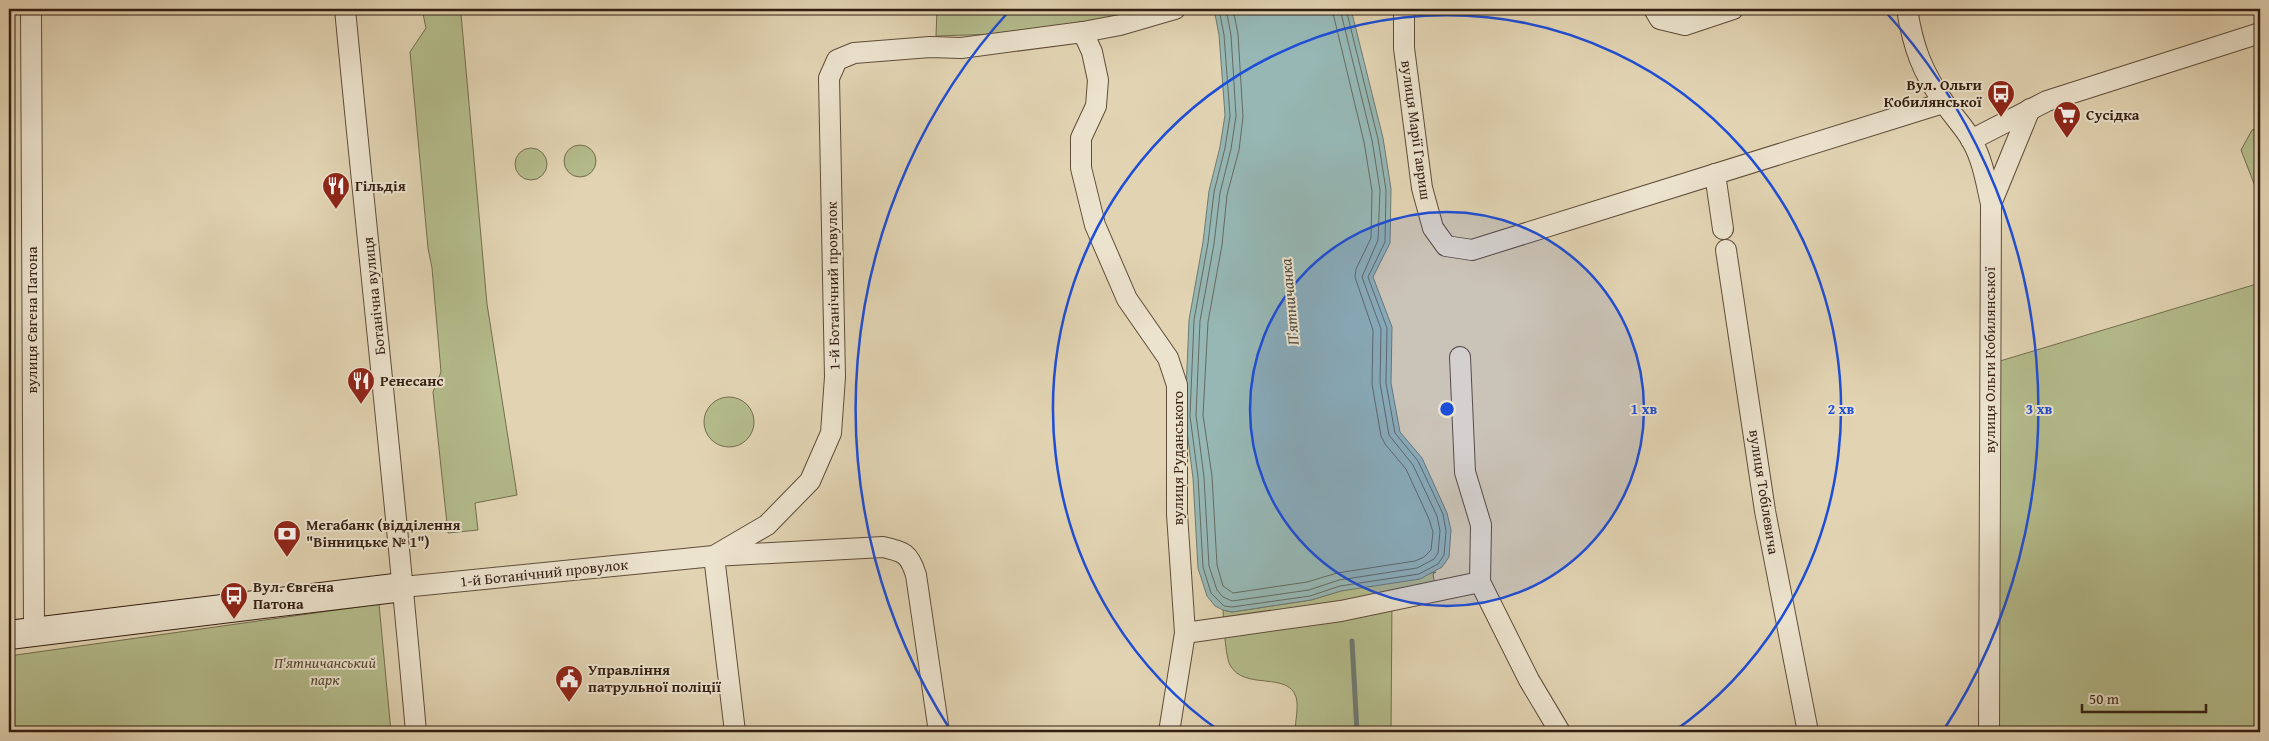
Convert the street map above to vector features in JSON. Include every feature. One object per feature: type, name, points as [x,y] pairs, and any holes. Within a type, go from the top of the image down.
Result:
[{"type":"street","name":"вулиця Євгена Патона","points":[[21,634],[30,9]]},
{"type":"street","name":"Ботанічна вулиця","points":[[345,9],[371,278],[385,392],[416,732]]},
{"type":"street","name":"1-й Ботанічний провулок","points":[[714,556],[767,525],[810,481],[830,434],[835,377],[830,78],[837,60],[854,53],[930,47],[961,48],[1083,32],[1120,25],[1175,9]]},
{"type":"street","name":"вулиця Марії Гавриш","points":[[1404,9],[1404,48],[1422,188],[1433,228],[1446,246],[1472,250],[1715,174]]},
{"type":"street","points":[[1654,9],[1660,19],[1685,25],[1733,9]]},
{"type":"street","name":"вулиця Ольги Кобилянської","points":[[1907,9],[1912,40],[1924,72],[1971,140],[1982,163],[1991,204],[1989,732]]},
{"type":"street","name":"вулиця Руданського","points":[[1083,32],[1092,52],[1098,80],[1096,106],[1081,138],[1081,168],[1096,225],[1127,299],[1168,358],[1178,385],[1177,514],[1186,633],[1169,732]]},
{"type":"street","points":[[1971,140],[2030,108],[2047,101],[2260,33]]},
{"type":"street","points":[[1723,228],[1715,174],[1944,102]]},
{"type":"street","points":[[1991,204],[2030,108]]},
{"type":"street","name":"вулиця Тобілевича","points":[[1726,250],[1766,511],[1808,732]]},
{"type":"street","points":[[1460,357],[1465,472],[1480,525],[1480,582],[1529,680],[1560,732]]},
{"type":"street","name":"1-й Ботанічний провулок","points":[[403,587],[714,556],[883,547],[902,552],[911,560],[916,575],[939,732]]},
{"type":"street","points":[[714,556],[735,732]]},
{"type":"street","points":[[1186,633],[1341,612],[1480,582]]},
{"type":"street","points":[[21,634],[403,587]]},
{"type":"green space","points":[[422,9],[526,10],[461,14],[487,304],[517,495],[475,503],[478,530],[448,533],[433,392],[441,372],[410,52],[426,28]]},
{"type":"green space","points":[[937,9],[1157,9],[1029,33],[936,36]]},
{"type":"green space","points":[[2260,127],[2260,199],[2241,150],[2252,130]]},
{"type":"green space","points":[[580,145],[586,146],[591,150],[595,155],[595,167],[591,172],[586,176],[580,177],[574,176],[569,172],[565,167],[564,161],[565,155],[569,150],[574,146]]},
{"type":"green space","points":[[531,148],[537,149],[542,153],[546,158],[546,170],[542,175],[537,179],[531,180],[525,179],[520,175],[516,170],[515,164],[516,158],[520,153],[525,149]]},
{"type":"green space","points":[[2260,283],[2260,732],[1989,732],[1990,364]]},
{"type":"green space","points":[[729,397],[743,401],[750,408],[754,422],[750,436],[743,443],[729,447],[715,443],[708,436],[704,422],[708,408],[715,401]]},
{"type":"green space","points":[[1436,572],[1433,574],[1436,591],[1392,601],[1391,732],[1295,732],[1297,701],[1291,689],[1275,682],[1245,677],[1237,673],[1230,665],[1226,647],[1223,610],[1232,612],[1311,600],[1341,591]]},
{"type":"green space","name":"П'ятничанський парк","points":[[379,604],[391,732],[9,732],[9,656]]},
{"type":"water","points":[[1214,9],[1351,9],[1383,138],[1391,189],[1390,243],[1373,277],[1392,327],[1391,383],[1400,432],[1422,458],[1447,513],[1451,530],[1449,557],[1442,567],[1420,579],[1341,591],[1311,600],[1232,612],[1215,606],[1207,596],[1198,568],[1193,478],[1185,416],[1189,320],[1203,242],[1209,191],[1220,147],[1225,115],[1219,35]]},
{"type":"waterway","name":"П'ятничанка","points":[[1352,641],[1357,732]]},
{"type":"place","name":"Вул. Ольги Кобилянської","points":[[2001,118]]},
{"type":"place","name":"Сусідка","points":[[2067,139]]},
{"type":"place","name":"Гільдія","points":[[336,210]]},
{"type":"place","name":"Ренесанс","points":[[361,405]]},
{"type":"place","name":"Мегабанк (відділення \"Вінницьке № 1\")","points":[[287,558]]},
{"type":"place","name":"Вул. Євгена Патона","points":[[234,620]]},
{"type":"place","name":"Управління патрульної поліції","points":[[569,703]]}]
